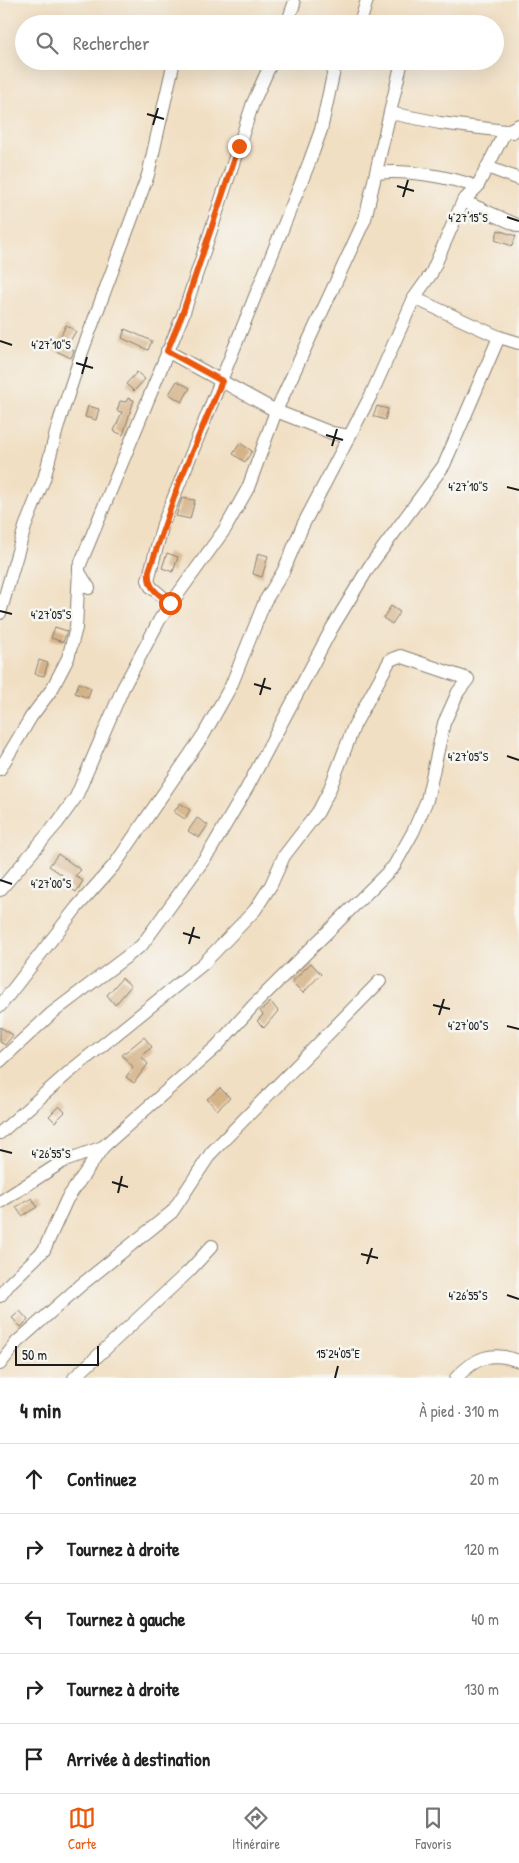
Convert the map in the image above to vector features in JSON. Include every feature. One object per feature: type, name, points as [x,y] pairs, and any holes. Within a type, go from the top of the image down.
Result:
[{"type":"street","points":[[362,15],[366,0]]},
{"type":"street","points":[[290,15],[294,4]]},
{"type":"street","points":[[0,613],[79,361],[148,175],[172,70]]},
{"type":"street","points":[[0,769],[31,718],[52,689],[68,658],[76,628],[79,567],[182,315],[253,103],[268,70]]},
{"type":"street","points":[[170,603],[151,587],[148,580],[149,571],[179,483],[309,163],[321,130],[334,70]]},
{"type":"street","points":[[0,890],[58,822],[76,797],[123,688],[160,619],[225,529],[248,488],[276,411],[365,219],[400,70]]},
{"type":"street","points":[[390,113],[440,123],[519,133]]},
{"type":"street","points":[[0,1006],[77,907],[116,863],[204,734],[230,686],[265,601],[283,572],[303,525],[381,374],[414,298],[431,274],[463,200],[477,187],[505,132],[519,125]]},
{"type":"street","points":[[487,167],[519,179]]},
{"type":"street","points":[[377,173],[406,172],[467,183],[477,187]]},
{"type":"street","points":[[463,200],[519,226]]},
{"type":"street","points":[[414,298],[499,337],[519,343]]},
{"type":"street","points":[[0,1060],[52,1013],[142,945],[210,851],[242,796],[336,620],[369,567],[444,464],[499,337]]},
{"type":"street","points":[[167,351],[276,411],[332,433],[350,436]]},
{"type":"street","points":[[79,567],[79,572],[89,588]]},
{"type":"street","points":[[0,1133],[68,1073],[203,964],[256,910],[271,885],[284,856],[318,812],[329,790],[354,726],[390,660],[400,656],[468,679],[458,692],[444,723],[427,800],[413,832],[394,866],[368,894],[253,1006],[216,1047],[103,1147],[67,1199],[44,1250],[0,1296]]},
{"type":"street","points":[[0,1364],[17,1342],[81,1285],[172,1212],[212,1153],[380,981]]},
{"type":"street","points":[[0,1202],[62,1162],[103,1147]]},
{"type":"street","points":[[74,1378],[212,1246]]},
{"type":"street","points":[[459,1377],[486,1356],[502,1355],[519,1361]]},
{"type":"building","points":[[498,230],[516,236],[512,246],[495,240]]},
{"type":"building","points":[[66,325],[76,331],[67,346],[74,350],[71,358],[54,350]]},
{"type":"building","points":[[125,329],[152,341],[148,350],[122,338]]},
{"type":"building","points":[[137,372],[145,379],[134,391],[126,384]]},
{"type":"building","points":[[177,381],[190,388],[182,402],[169,394]]},
{"type":"building","points":[[128,398],[134,400],[123,435],[114,431],[122,412],[117,411],[120,401],[126,402]]},
{"type":"building","points":[[88,406],[99,409],[96,420],[85,417]]},
{"type":"building","points":[[377,406],[388,409],[385,420],[373,416]]},
{"type":"building","points":[[240,443],[252,451],[245,462],[233,454]]},
{"type":"building","points":[[182,498],[195,500],[190,519],[176,516]]},
{"type":"building","points":[[167,553],[178,557],[173,572],[162,568]]},
{"type":"building","points":[[258,553],[268,556],[262,577],[253,574]]},
{"type":"building","points":[[391,606],[400,612],[392,624],[383,618]]},
{"type":"building","points":[[55,627],[67,631],[63,642],[51,638]]},
{"type":"building","points":[[39,660],[48,663],[44,676],[35,674]]},
{"type":"building","points":[[79,683],[91,688],[88,698],[75,693]]},
{"type":"building","points":[[180,803],[190,810],[185,819],[174,812]]},
{"type":"building","points":[[197,818],[208,825],[199,838],[188,831]]},
{"type":"building","points":[[58,854],[81,870],[75,876],[83,881],[76,892],[67,886],[71,881],[49,866]]},
{"type":"building","points":[[311,963],[321,974],[303,993],[292,982]]},
{"type":"building","points":[[122,978],[131,986],[115,1005],[107,995]]},
{"type":"building","points":[[271,1002],[278,1011],[264,1028],[257,1021],[263,1015],[260,1011]]},
{"type":"building","points":[[0,1027],[13,1035],[5,1045],[0,1042]]},
{"type":"building","points":[[144,1037],[152,1047],[141,1056],[148,1064],[134,1083],[126,1077],[133,1067],[122,1055]]},
{"type":"building","points":[[220,1088],[230,1098],[217,1110],[207,1099]]},
{"type":"building","points":[[59,1106],[65,1112],[55,1122],[49,1116]]},
{"type":"building","points":[[32,1198],[37,1207],[22,1216],[16,1207]]},
{"type":"building","points":[[20,1311],[28,1320],[21,1327],[12,1318]]},
{"type":"route","points":[[170,603],[151,587],[148,580],[149,571],[163,524],[222,381],[167,351],[182,315],[239,146]]}]
